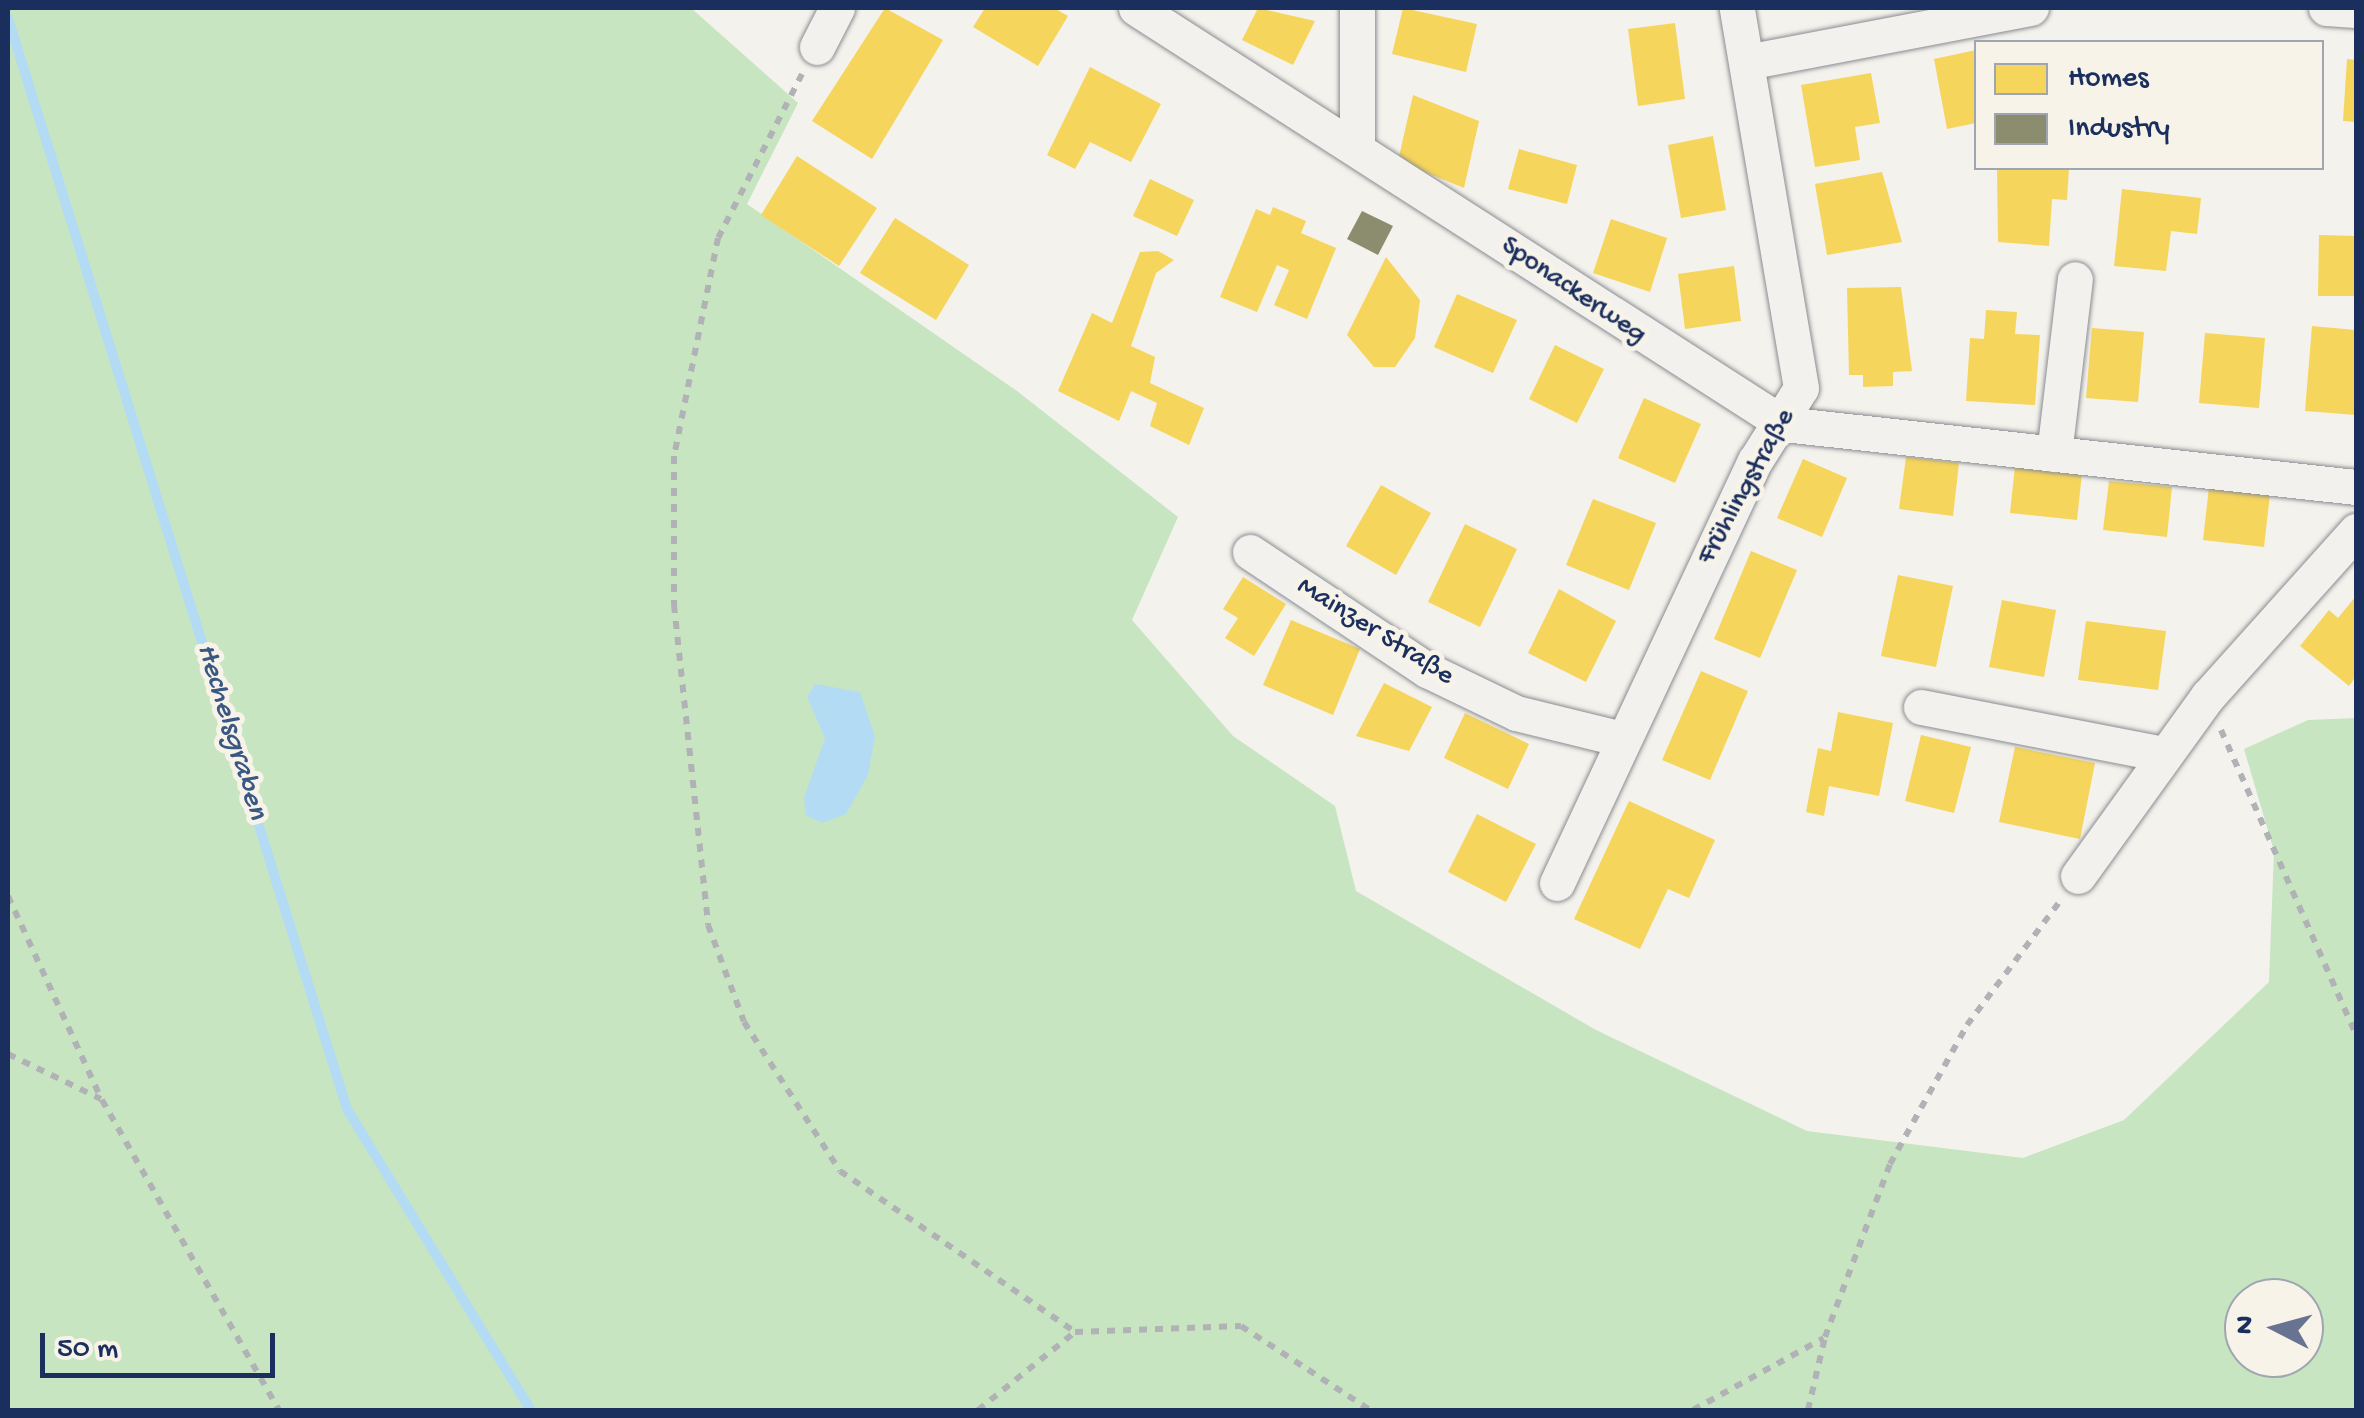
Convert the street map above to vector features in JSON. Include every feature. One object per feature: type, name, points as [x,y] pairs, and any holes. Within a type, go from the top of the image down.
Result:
[{"type":"street","points":[[816,46],[837,8]]},
{"type":"street","name":"Sponackerweg","points":[[1136,8],[1784,424],[2356,487]]},
{"type":"street","points":[[1357,147],[1358,8]]},
{"type":"street","name":"Frühlingstraße","points":[[1556,883],[1618,738],[1754,461],[1784,424],[1801,388],[1752,61],[1737,8]]},
{"type":"street","points":[[1752,61],[2031,8]]},
{"type":"street","points":[[2326,8],[2356,10]]},
{"type":"street","points":[[2054,454],[2075,279]]},
{"type":"street","points":[[2078,876],[2162,754],[2208,696],[2356,531]]},
{"type":"street","name":"Mainzer Straße","points":[[1250,552],[1427,670],[1516,713],[1618,738]]},
{"type":"street","points":[[1920,708],[2162,754]]},
{"type":"path","points":[[816,46],[718,238],[674,456],[674,605],[708,926],[744,1022],[840,1170],[1075,1332],[1241,1326],[1370,1410]]},
{"type":"path","points":[[2208,696],[2356,1034]]},
{"type":"path","points":[[1808,1410],[1825,1337],[1900,1146],[1967,1025],[2078,876]]},
{"type":"path","points":[[8,896],[102,1100],[278,1410]]},
{"type":"path","points":[[8,1054],[102,1100]]},
{"type":"path","points":[[978,1410],[1075,1332]]},
{"type":"path","points":[[1693,1410],[1825,1337]]},
{"type":"green space","points":[[8,8],[691,8],[798,103],[747,204],[1017,391],[1178,517],[1132,620],[1233,736],[1335,806],[1356,891],[1596,1030],[1807,1131],[2023,1158],[2124,1120],[2269,982],[2274,851],[2244,749],[2308,720],[2356,718],[2356,1410],[8,1410]]},
{"type":"water","points":[[815,684],[860,692],[875,736],[868,775],[846,814],[822,823],[806,815],[804,798],[825,738],[807,697]]},
{"type":"building: Homes","points":[[885,8],[943,40],[872,159],[812,121]]},
{"type":"building: Homes","points":[[985,8],[1054,8],[1068,16],[1038,66],[973,27]]},
{"type":"building: Homes","points":[[1258,8],[1315,21],[1293,65],[1242,40]]},
{"type":"building: Homes","points":[[1403,8],[1477,24],[1466,72],[1392,54]]},
{"type":"building: Homes","points":[[1675,23],[1685,99],[1638,106],[1628,29]]},
{"type":"building: Homes","points":[[1974,50],[1974,123],[1947,129],[1934,59]]},
{"type":"building: Homes","points":[[2347,59],[2356,60],[2356,122],[2343,121]]},
{"type":"building: Homes","points":[[1090,67],[1161,104],[1131,162],[1090,142],[1075,169],[1047,155]]},
{"type":"building: Homes","points":[[1871,73],[1880,123],[1855,127],[1860,160],[1815,167],[1801,85]]},
{"type":"building: Homes","points":[[1413,95],[1479,121],[1464,188],[1398,161]]},
{"type":"building: Homes","points":[[1713,136],[1726,210],[1681,218],[1668,145]]},
{"type":"building: Homes","points":[[1519,149],[1577,165],[1567,204],[1508,189]]},
{"type":"building: Homes","points":[[797,156],[877,208],[839,266],[761,215]]},
{"type":"building: Homes","points":[[1997,170],[2069,170],[2067,200],[2052,199],[2049,246],[1998,242]]},
{"type":"building: Homes","points":[[1882,172],[1902,242],[1827,255],[1815,184]]},
{"type":"building: Homes","points":[[1150,179],[1194,200],[1177,236],[1133,216]]},
{"type":"building: Homes","points":[[2122,189],[2201,198],[2197,234],[2171,231],[2166,271],[2114,266]]},
{"type":"building: Homes","points":[[1273,207],[1306,221],[1301,233],[1336,248],[1307,319],[1274,305],[1289,270],[1277,265],[1257,312],[1220,297],[1256,209],[1270,215]]},
{"type":"building: Homes","points":[[895,218],[969,265],[936,320],[860,273]]},
{"type":"building: Homes","points":[[1611,219],[1667,238],[1650,292],[1593,273]]},
{"type":"building: Homes","points":[[2319,235],[2356,236],[2356,296],[2318,296]]},
{"type":"building: Homes","points":[[1158,251],[1174,260],[1156,273],[1131,346],[1155,357],[1150,383],[1204,408],[1189,445],[1150,426],[1157,403],[1131,391],[1119,421],[1058,391],[1092,313],[1112,323],[1140,252]]},
{"type":"building: Homes","points":[[1386,257],[1420,300],[1415,338],[1395,367],[1374,367],[1347,335]]},
{"type":"building: Homes","points":[[1734,266],[1741,321],[1685,329],[1678,274]]},
{"type":"building: Homes","points":[[1901,287],[1912,371],[1893,372],[1893,386],[1863,387],[1863,375],[1849,375],[1847,288]]},
{"type":"building: Homes","points":[[1457,294],[1517,320],[1493,373],[1434,347]]},
{"type":"building: Homes","points":[[1986,310],[2017,312],[2015,334],[2040,335],[2035,405],[1966,401],[1970,338],[1984,339]]},
{"type":"building: Homes","points":[[2312,326],[2356,330],[2356,415],[2305,411]]},
{"type":"building: Homes","points":[[2092,328],[2144,332],[2138,402],[2086,398]]},
{"type":"building: Homes","points":[[2205,333],[2265,338],[2259,408],[2199,403]]},
{"type":"building: Homes","points":[[1555,345],[1604,369],[1577,423],[1529,399]]},
{"type":"building: Homes","points":[[1644,398],[1701,424],[1675,483],[1618,458]]},
{"type":"building: Homes","points":[[1906,457],[1959,463],[1953,516],[1899,509]]},
{"type":"building: Homes","points":[[1803,459],[1847,478],[1822,537],[1777,518]]},
{"type":"building: Homes","points":[[2015,466],[2082,473],[2077,520],[2010,513]]},
{"type":"building: Homes","points":[[2109,481],[2172,487],[2167,537],[2103,530]]},
{"type":"building: Homes","points":[[1381,485],[1431,513],[1396,575],[1346,546]]},
{"type":"building: Homes","points":[[2209,487],[2270,494],[2264,547],[2203,540]]},
{"type":"building: Homes","points":[[1593,499],[1656,523],[1629,590],[1566,565]]},
{"type":"building: Homes","points":[[1465,524],[1517,549],[1480,627],[1428,602]]},
{"type":"building: Homes","points":[[1751,551],[1797,570],[1760,658],[1714,639]]},
{"type":"building: Homes","points":[[1898,575],[1953,586],[1936,667],[1881,656]]},
{"type":"building: Homes","points":[[1243,577],[1286,604],[1254,656],[1225,638],[1238,618],[1223,609]]},
{"type":"building: Homes","points":[[1559,589],[1616,621],[1586,682],[1528,653]]},
{"type":"building: Homes","points":[[2356,596],[2356,676],[2349,686],[2300,646],[2329,610],[2338,618]]},
{"type":"building: Homes","points":[[2002,600],[2056,610],[2044,677],[1989,667]]},
{"type":"building: Homes","points":[[1291,620],[1360,649],[1333,715],[1263,685]]},
{"type":"building: Homes","points":[[2086,621],[2166,631],[2158,690],[2078,680]]},
{"type":"building: Homes","points":[[1701,671],[1748,691],[1710,780],[1662,760]]},
{"type":"building: Homes","points":[[1384,683],[1432,707],[1409,751],[1356,736]]},
{"type":"building: Homes","points":[[1838,712],[1893,723],[1879,796],[1829,786],[1824,816],[1806,812],[1818,748],[1831,751]]},
{"type":"building: Homes","points":[[1465,713],[1529,744],[1508,789],[1444,758]]},
{"type":"building: Homes","points":[[1921,735],[1971,747],[1954,813],[1905,801]]},
{"type":"building: Homes","points":[[2015,747],[2095,763],[2080,839],[1999,822]]},
{"type":"building: Homes","points":[[1629,801],[1715,840],[1689,898],[1668,889],[1640,949],[1574,919]]},
{"type":"building: Homes","points":[[1477,814],[1536,844],[1506,902],[1448,872]]},
{"type":"building: Industry","points":[[1362,211],[1393,226],[1378,255],[1347,239]]},
{"type":"waterway","name":"Hechelsgraben","points":[[8,18],[347,1109],[531,1410]]}]
